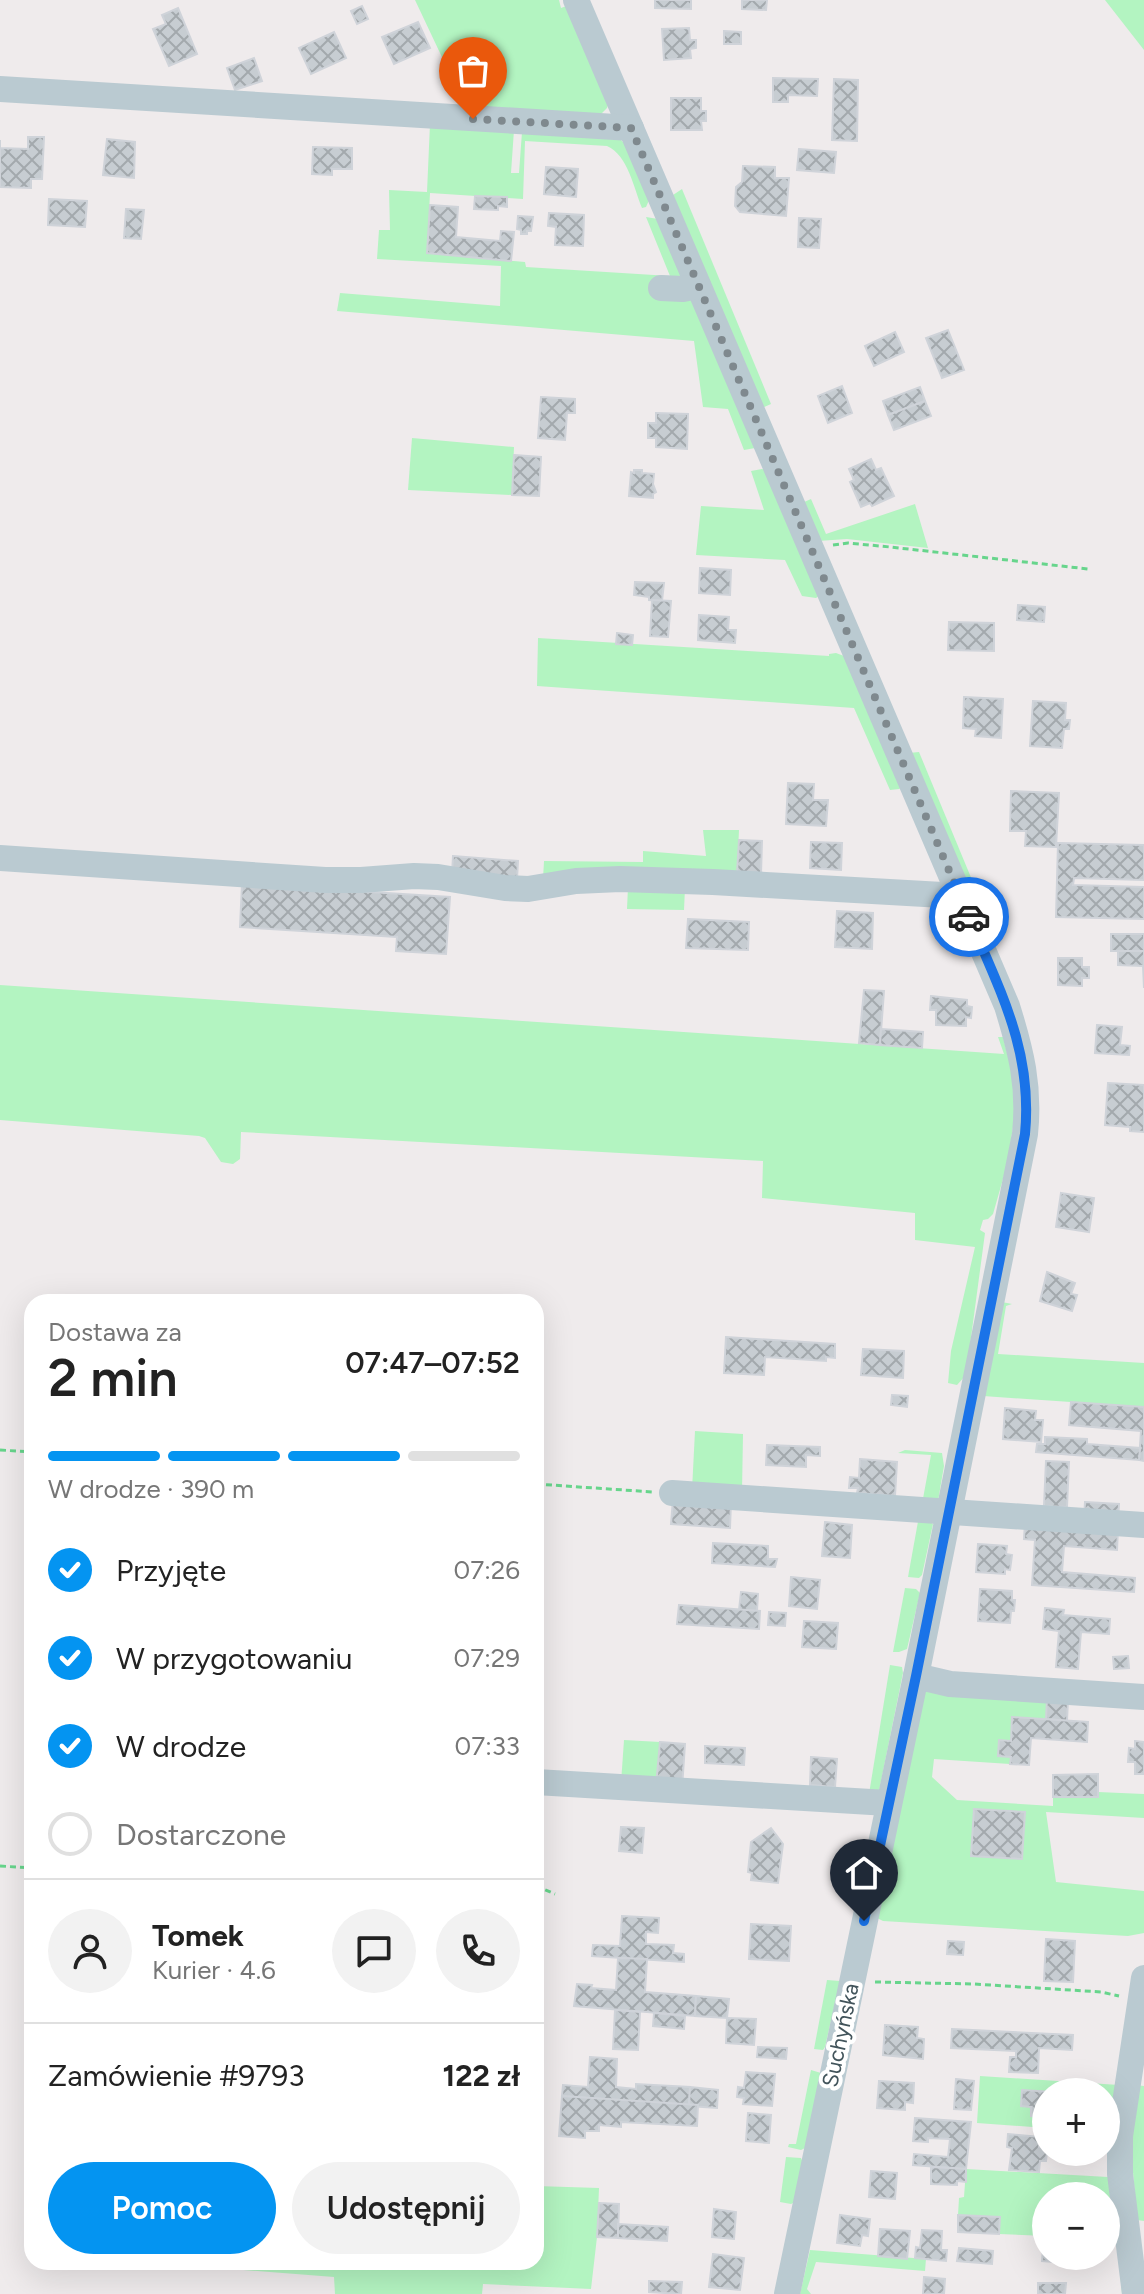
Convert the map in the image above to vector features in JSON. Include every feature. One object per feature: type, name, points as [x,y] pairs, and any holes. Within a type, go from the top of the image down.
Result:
[{"type":"street","points":[[0,89],[631,128],[576,0]]},
{"type":"street","name":"Suchyńska","points":[[631,128],[1007,1006],[1021,1052],[1027,1087],[1025,1134],[787,2294]]},
{"type":"street","points":[[661,288],[698,286]]},
{"type":"street","points":[[0,858],[325,880],[438,877],[528,889],[576,881],[620,879],[960,896]]},
{"type":"street","points":[[672,1493],[1144,1525]]},
{"type":"street","points":[[916,1676],[950,1684],[1144,1697]]},
{"type":"street","points":[[544,1782],[888,1803]]},
{"type":"street","points":[[1135,2294],[1120,2174],[1120,2136],[1142,1990]]},
{"type":"path","points":[[810,548],[848,543],[1088,569]]},
{"type":"path","points":[[0,1450],[24,1452]]},
{"type":"path","points":[[544,1485],[672,1493]]},
{"type":"path","points":[[0,1866],[24,1868]]},
{"type":"path","points":[[544,1889],[555,1894]]},
{"type":"path","points":[[852,1980],[1101,1992],[1142,1990]]},
{"type":"green space","points":[[415,0],[559,0],[561,8],[569,5],[609,101],[607,108],[600,115],[465,106]]},
{"type":"green space","points":[[1105,0],[1144,0],[1144,50]]},
{"type":"green space","points":[[430,124],[514,130],[511,173],[519,173],[522,132],[621,140],[627,146],[650,198],[646,207],[642,208],[620,157],[607,146],[525,141],[523,199],[430,193],[427,253],[525,262],[526,267],[670,276],[646,217],[658,219],[755,448],[744,450],[728,409],[703,407],[694,341],[337,311],[340,293],[500,306],[501,266],[377,259],[379,230],[390,230],[389,190],[427,192]]},
{"type":"green space","points":[[682,189],[771,404],[762,408],[673,195]]},
{"type":"green space","points":[[412,438],[514,447],[512,495],[408,490]]},
{"type":"green space","points":[[751,471],[768,471],[820,595],[816,598],[802,596],[785,560],[696,555],[701,506],[764,510]]},
{"type":"green space","points":[[811,499],[826,534],[915,504],[928,548],[847,539],[818,541],[802,503]]},
{"type":"green space","points":[[538,638],[829,656],[836,653],[844,656],[902,787],[890,790],[854,708],[537,686]]},
{"type":"green space","points":[[919,752],[994,933],[987,933],[909,753]]},
{"type":"green space","points":[[703,830],[739,830],[737,873],[543,879],[544,861],[643,862],[643,851],[706,856]]},
{"type":"green space","points":[[628,887],[685,888],[684,910],[627,909]]},
{"type":"green space","points":[[0,985],[1004,1054],[998,1037],[1003,1037],[1018,1095],[1007,1165],[993,1214],[983,1220],[980,1230],[985,1233],[966,1375],[957,1385],[948,1383],[951,1351],[975,1247],[915,1240],[915,1213],[762,1198],[763,1161],[241,1132],[240,1159],[233,1164],[221,1162],[205,1138],[199,1136],[0,1120]]},
{"type":"green space","points":[[1002,1302],[1012,1304],[1006,1306],[998,1354],[1144,1363],[1144,1407],[983,1396]]},
{"type":"green space","points":[[695,1431],[743,1434],[742,1492],[692,1490]]},
{"type":"green space","points":[[905,1450],[942,1453],[944,1466],[938,1501],[922,1504],[931,1455],[898,1453]]},
{"type":"green space","points":[[919,1516],[933,1524],[919,1578],[908,1577]]},
{"type":"green space","points":[[905,1588],[916,1589],[920,1593],[907,1649],[893,1652]]},
{"type":"green space","points":[[890,1665],[902,1667],[903,1673],[879,1791],[869,1794]]},
{"type":"green space","points":[[923,1690],[1048,1695],[1046,1719],[1013,1717],[1011,1741],[999,1740],[1011,1757],[1010,1764],[934,1759],[932,1777],[957,1800],[1053,1806],[1053,1797],[1098,1797],[1098,1792],[1144,1794],[1144,1818],[1046,1812],[1056,1882],[1144,1891],[1144,1933],[1128,1936],[883,1921],[875,1917]]},
{"type":"green space","points":[[624,1740],[660,1742],[656,1786],[621,1783]]},
{"type":"green space","points":[[827,1980],[840,1981],[825,2047],[823,2050],[814,2049]]},
{"type":"green space","points":[[811,2070],[821,2073],[805,2148],[801,2150],[788,2147],[789,2144],[796,2144]]},
{"type":"green space","points":[[980,2076],[1032,2079],[1032,2127],[977,2123]]},
{"type":"green space","points":[[1135,2085],[1144,2086],[1144,2221],[1137,2220],[1129,2125]]},
{"type":"green space","points":[[786,2157],[801,2158],[803,2163],[795,2202],[791,2204],[780,2202]]},
{"type":"green space","points":[[966,2169],[1108,2177],[1109,2182],[1032,2182],[1032,2235],[999,2234],[1000,2217],[958,2215],[959,2198],[964,2197]]},
{"type":"green space","points":[[544,2186],[599,2188],[591,2289],[483,2284],[482,2294],[335,2294],[334,2277],[244,2270],[544,2270]]},
{"type":"green space","points":[[810,2250],[926,2259],[925,2271],[816,2262],[807,2289],[811,2294],[800,2294]]},
{"type":"green space","points":[[1120,2251],[1127,2294],[1122,2294],[1120,2270]]},
{"type":"building","points":[[655,0],[691,0],[691,9],[655,8]]},
{"type":"building","points":[[742,0],[767,0],[766,10],[742,9]]},
{"type":"building","points":[[362,6],[368,19],[357,24],[351,11]]},
{"type":"building","points":[[178,8],[197,54],[169,66],[153,29],[166,24],[162,15]]},
{"type":"building","points":[[418,22],[430,48],[394,64],[382,37]]},
{"type":"building","points":[[689,28],[690,40],[696,40],[696,48],[690,49],[691,58],[664,60],[662,29]]},
{"type":"building","points":[[724,31],[741,32],[741,44],[724,44]]},
{"type":"building","points":[[334,32],[346,58],[311,74],[299,48]]},
{"type":"building","points":[[254,58],[262,81],[235,90],[227,68]]},
{"type":"building","points":[[773,78],[818,79],[817,96],[788,95],[788,102],[773,102]]},
{"type":"building","points":[[834,79],[858,80],[857,141],[832,140]]},
{"type":"building","points":[[671,98],[701,98],[701,111],[706,111],[706,121],[701,121],[702,130],[671,130]]},
{"type":"building","points":[[28,137],[44,137],[42,179],[31,179],[31,188],[0,187],[0,148],[28,149]]},
{"type":"building","points":[[107,139],[135,142],[134,178],[103,175]]},
{"type":"building","points":[[313,147],[352,148],[352,169],[332,169],[332,175],[312,174]]},
{"type":"building","points":[[799,149],[836,152],[834,173],[797,170]]},
{"type":"building","points":[[743,166],[775,167],[775,178],[789,178],[786,216],[740,212],[735,206],[736,187],[742,182]]},
{"type":"building","points":[[546,167],[578,169],[576,197],[544,194]]},
{"type":"building","points":[[475,196],[507,197],[507,207],[498,206],[498,210],[474,209]]},
{"type":"building","points":[[49,199],[87,201],[85,227],[48,225]]},
{"type":"building","points":[[430,205],[458,207],[456,237],[500,241],[501,231],[514,232],[511,261],[427,253]]},
{"type":"building","points":[[126,209],[144,210],[141,239],[124,238]]},
{"type":"building","points":[[549,213],[584,215],[583,246],[555,245],[556,227],[548,226]]},
{"type":"building","points":[[518,216],[533,217],[531,231],[527,234],[521,234],[521,230],[517,229]]},
{"type":"building","points":[[799,218],[821,219],[819,248],[798,247]]},
{"type":"building","points":[[948,330],[964,370],[942,378],[926,338]]},
{"type":"building","points":[[895,332],[904,352],[874,366],[865,346]]},
{"type":"building","points":[[842,386],[852,413],[828,423],[818,396]]},
{"type":"building","points":[[920,387],[925,401],[888,415],[883,401]]},
{"type":"building","points":[[541,397],[575,399],[575,413],[567,413],[565,440],[538,438]]},
{"type":"building","points":[[925,401],[931,416],[894,430],[888,415]]},
{"type":"building","points":[[656,413],[688,414],[687,449],[656,447],[656,438],[648,438],[648,423],[656,423]]},
{"type":"building","points":[[514,455],[541,457],[539,496],[512,495]]},
{"type":"building","points":[[871,459],[876,470],[881,468],[894,496],[872,506],[870,503],[861,507],[850,482],[854,480],[849,469]]},
{"type":"building","points":[[634,470],[654,474],[656,492],[653,498],[629,496],[631,472],[634,473]]},
{"type":"building","points":[[700,568],[731,570],[730,595],[699,593]]},
{"type":"building","points":[[635,582],[664,583],[662,601],[634,595]]},
{"type":"building","points":[[652,600],[671,601],[668,637],[650,636]]},
{"type":"building","points":[[1018,605],[1045,607],[1044,622],[1017,620]]},
{"type":"building","points":[[699,615],[729,617],[728,630],[736,630],[735,643],[698,640]]},
{"type":"building","points":[[949,622],[994,623],[994,651],[948,650]]},
{"type":"building","points":[[617,633],[633,635],[632,645],[616,644]]},
{"type":"building","points":[[964,697],[1003,699],[1001,738],[975,736],[976,729],[963,728]]},
{"type":"building","points":[[1033,701],[1066,703],[1065,720],[1070,720],[1069,729],[1064,729],[1062,748],[1030,746]]},
{"type":"building","points":[[788,783],[814,784],[813,800],[828,800],[826,826],[786,824]]},
{"type":"building","points":[[1011,791],[1059,793],[1056,847],[1025,846],[1026,831],[1010,831]]},
{"type":"building","points":[[739,840],[762,841],[761,874],[737,873]]},
{"type":"building","points":[[811,842],[842,843],[841,870],[810,868]]},
{"type":"building","points":[[1058,843],[1144,845],[1144,880],[1074,878],[1073,885],[1144,887],[1144,919],[1056,917]]},
{"type":"building","points":[[453,856],[518,861],[517,879],[452,874]]},
{"type":"building","points":[[242,884],[450,897],[446,954],[396,951],[397,937],[240,927]]},
{"type":"building","points":[[837,911],[873,913],[872,949],[835,947]]},
{"type":"building","points":[[688,919],[749,922],[748,950],[686,948]]},
{"type":"building","points":[[1111,934],[1144,934],[1144,951],[1111,951]]},
{"type":"building","points":[[1118,951],[1144,951],[1144,988],[1143,966],[1118,965]]},
{"type":"building","points":[[1058,958],[1082,958],[1082,967],[1089,967],[1089,978],[1082,978],[1082,986],[1058,985]]},
{"type":"building","points":[[864,990],[884,991],[880,1045],[859,1043]]},
{"type":"building","points":[[931,996],[967,1000],[967,1006],[972,1007],[971,1018],[966,1017],[966,1026],[936,1025],[936,1010],[930,1010]]},
{"type":"building","points":[[1097,1025],[1122,1027],[1120,1045],[1130,1046],[1129,1055],[1095,1053]]},
{"type":"building","points":[[881,1029],[923,1032],[922,1048],[880,1045]]},
{"type":"building","points":[[1108,1083],[1144,1085],[1144,1132],[1130,1131],[1130,1127],[1105,1125]]},
{"type":"building","points":[[1061,1193],[1094,1198],[1089,1232],[1056,1227]]},
{"type":"building","points":[[1047,1272],[1075,1283],[1071,1294],[1077,1295],[1072,1311],[1040,1301]]},
{"type":"building","points":[[726,1337],[835,1344],[835,1358],[826,1357],[826,1361],[765,1357],[764,1375],[724,1373]]},
{"type":"building","points":[[863,1349],[904,1351],[903,1378],[861,1375]]},
{"type":"building","points":[[892,1395],[908,1396],[907,1407],[891,1405]]},
{"type":"building","points":[[1071,1402],[1144,1407],[1144,1461],[1139,1460],[1141,1431],[1069,1425]]},
{"type":"building","points":[[1005,1408],[1036,1411],[1035,1420],[1043,1420],[1041,1442],[1003,1439]]},
{"type":"building","points":[[1045,1437],[1087,1439],[1087,1444],[1140,1448],[1139,1460],[1036,1452],[1037,1444],[1045,1444]]},
{"type":"building","points":[[767,1445],[820,1447],[820,1456],[806,1455],[806,1467],[766,1465]]},
{"type":"building","points":[[860,1459],[897,1462],[895,1496],[857,1493],[858,1488],[849,1488],[850,1477],[859,1478]]},
{"type":"building","points":[[1046,1461],[1069,1462],[1067,1507],[1044,1506]]},
{"type":"building","points":[[673,1499],[731,1502],[730,1528],[671,1524]]},
{"type":"building","points":[[1085,1502],[1119,1504],[1118,1521],[1084,1519]]},
{"type":"building","points":[[825,1522],[852,1525],[850,1558],[822,1556]]},
{"type":"building","points":[[1025,1522],[1118,1529],[1117,1550],[1064,1546],[1062,1572],[1135,1578],[1134,1592],[1032,1585],[1035,1540],[1024,1539]]},
{"type":"building","points":[[713,1543],[768,1546],[768,1559],[777,1559],[775,1567],[712,1563]]},
{"type":"building","points":[[978,1544],[1007,1546],[1006,1554],[1012,1555],[1010,1570],[1005,1569],[1005,1574],[976,1572]]},
{"type":"building","points":[[791,1577],[820,1580],[817,1609],[789,1606]]},
{"type":"building","points":[[980,1589],[1012,1591],[1012,1600],[1015,1600],[1010,1623],[978,1621]]},
{"type":"building","points":[[741,1592],[758,1594],[757,1611],[739,1610]]},
{"type":"building","points":[[679,1605],[760,1611],[759,1629],[677,1624]]},
{"type":"building","points":[[1045,1608],[1064,1610],[1063,1615],[1110,1619],[1109,1634],[1081,1632],[1078,1669],[1056,1667],[1059,1631],[1043,1629]]},
{"type":"building","points":[[769,1612],[786,1613],[785,1626],[768,1625]]},
{"type":"building","points":[[804,1621],[838,1623],[836,1649],[802,1647]]},
{"type":"building","points":[[1128,1656],[1129,1668],[1114,1669],[1113,1657]]},
{"type":"building","points":[[1047,1698],[1068,1700],[1067,1721],[1046,1719]]},
{"type":"building","points":[[1012,1717],[1088,1722],[1087,1742],[1031,1738],[1029,1765],[1010,1764],[1011,1757],[998,1756],[999,1740],[1011,1741]]},
{"type":"building","points":[[1135,1741],[1144,1742],[1144,1774],[1135,1774],[1135,1762],[1128,1762],[1129,1748],[1135,1749]]},
{"type":"building","points":[[660,1742],[685,1744],[682,1788],[656,1786]]},
{"type":"building","points":[[705,1746],[745,1748],[744,1765],[705,1763]]},
{"type":"building","points":[[811,1757],[837,1759],[835,1787],[810,1785]]},
{"type":"building","points":[[1098,1774],[1098,1797],[1053,1797],[1053,1775]]},
{"type":"building","points":[[974,1809],[1025,1812],[1022,1859],[971,1856]]},
{"type":"building","points":[[621,1827],[644,1828],[642,1853],[619,1851]]},
{"type":"building","points":[[771,1828],[783,1844],[778,1883],[751,1880],[752,1873],[748,1872],[751,1842]]},
{"type":"building","points":[[622,1916],[659,1918],[658,1933],[646,1932],[646,1944],[674,1945],[673,1953],[684,1954],[684,1962],[592,1956],[593,1945],[620,1946]]},
{"type":"building","points":[[751,1924],[791,1926],[789,1961],[749,1959]]},
{"type":"building","points":[[1046,1939],[1075,1941],[1073,1982],[1044,1981]]},
{"type":"building","points":[[948,1941],[964,1942],[963,1955],[947,1954]]},
{"type":"building","points":[[618,1958],[647,1959],[645,1992],[696,1996],[695,2016],[574,2006],[577,1984],[616,1990]]},
{"type":"building","points":[[696,1996],[729,1999],[727,2018],[695,2016]]},
{"type":"building","points":[[615,2010],[640,2012],[638,2050],[613,2049]]},
{"type":"building","points":[[654,2013],[685,2016],[684,2029],[653,2026]]},
{"type":"building","points":[[727,2018],[756,2019],[754,2045],[726,2043]]},
{"type":"building","points":[[885,2025],[918,2027],[917,2038],[924,2039],[923,2059],[883,2055]]},
{"type":"building","points":[[952,2029],[1073,2035],[1072,2050],[1039,2048],[1038,2073],[1009,2072],[1010,2057],[1016,2057],[1016,2051],[951,2048]]},
{"type":"building","points":[[758,2047],[787,2048],[786,2059],[757,2057]]},
{"type":"building","points":[[590,2057],[617,2059],[616,2087],[636,2089],[636,2084],[690,2087],[689,2106],[562,2096],[563,2085],[588,2087]]},
{"type":"building","points":[[746,2072],[775,2074],[772,2106],[743,2104],[744,2098],[737,2097],[738,2087],[744,2088]]},
{"type":"building","points":[[956,2079],[974,2081],[971,2110],[954,2109]]},
{"type":"building","points":[[879,2081],[914,2083],[913,2103],[905,2102],[905,2110],[877,2108]]},
{"type":"building","points":[[690,2087],[718,2090],[717,2108],[689,2106]]},
{"type":"building","points":[[1022,2090],[1032,2091],[1032,2116],[1031,2107],[1021,2106]]},
{"type":"building","points":[[562,2096],[698,2105],[697,2126],[621,2122],[621,2127],[599,2125],[599,2131],[585,2131],[585,2138],[559,2136]]},
{"type":"building","points":[[748,2113],[771,2115],[769,2143],[746,2141]]},
{"type":"building","points":[[915,2118],[971,2122],[966,2169],[913,2165],[914,2154],[948,2157],[950,2139],[913,2141]]},
{"type":"building","points":[[1008,2134],[1032,2136],[1032,2166],[1040,2166],[1039,2172],[1009,2170],[1012,2148],[1007,2147]]},
{"type":"building","points":[[931,2167],[966,2169],[966,2182],[957,2181],[957,2185],[931,2184]]},
{"type":"building","points":[[871,2171],[897,2173],[895,2199],[869,2197]]},
{"type":"building","points":[[599,2203],[619,2204],[618,2238],[597,2237]]},
{"type":"building","points":[[714,2209],[736,2212],[734,2239],[712,2237]]},
{"type":"building","points":[[840,2215],[870,2219],[868,2236],[862,2235],[860,2246],[837,2243]]},
{"type":"building","points":[[958,2215],[1000,2217],[999,2234],[958,2232]]},
{"type":"building","points":[[618,2224],[668,2227],[667,2241],[618,2238]]},
{"type":"building","points":[[880,2229],[910,2231],[907,2259],[878,2256]]},
{"type":"building","points":[[922,2230],[942,2231],[941,2250],[947,2250],[946,2261],[915,2258],[916,2247],[920,2248]]},
{"type":"building","points":[[959,2248],[993,2251],[992,2264],[957,2261]]},
{"type":"building","points":[[713,2254],[744,2258],[740,2290],[709,2287]]},
{"type":"building","points":[[924,2277],[945,2279],[944,2294],[923,2294]]},
{"type":"building","points":[[649,2281],[682,2282],[681,2294],[649,2292]]},
{"type":"building","points":[[1038,2283],[1066,2283],[1065,2294],[1038,2294]]},
{"type":"way so far","points":[[473,119],[631,128],[969,917]]},
{"type":"route","points":[[864,1921],[1025,1134],[1027,1087],[1021,1052],[1007,1006],[969,917]]}]
